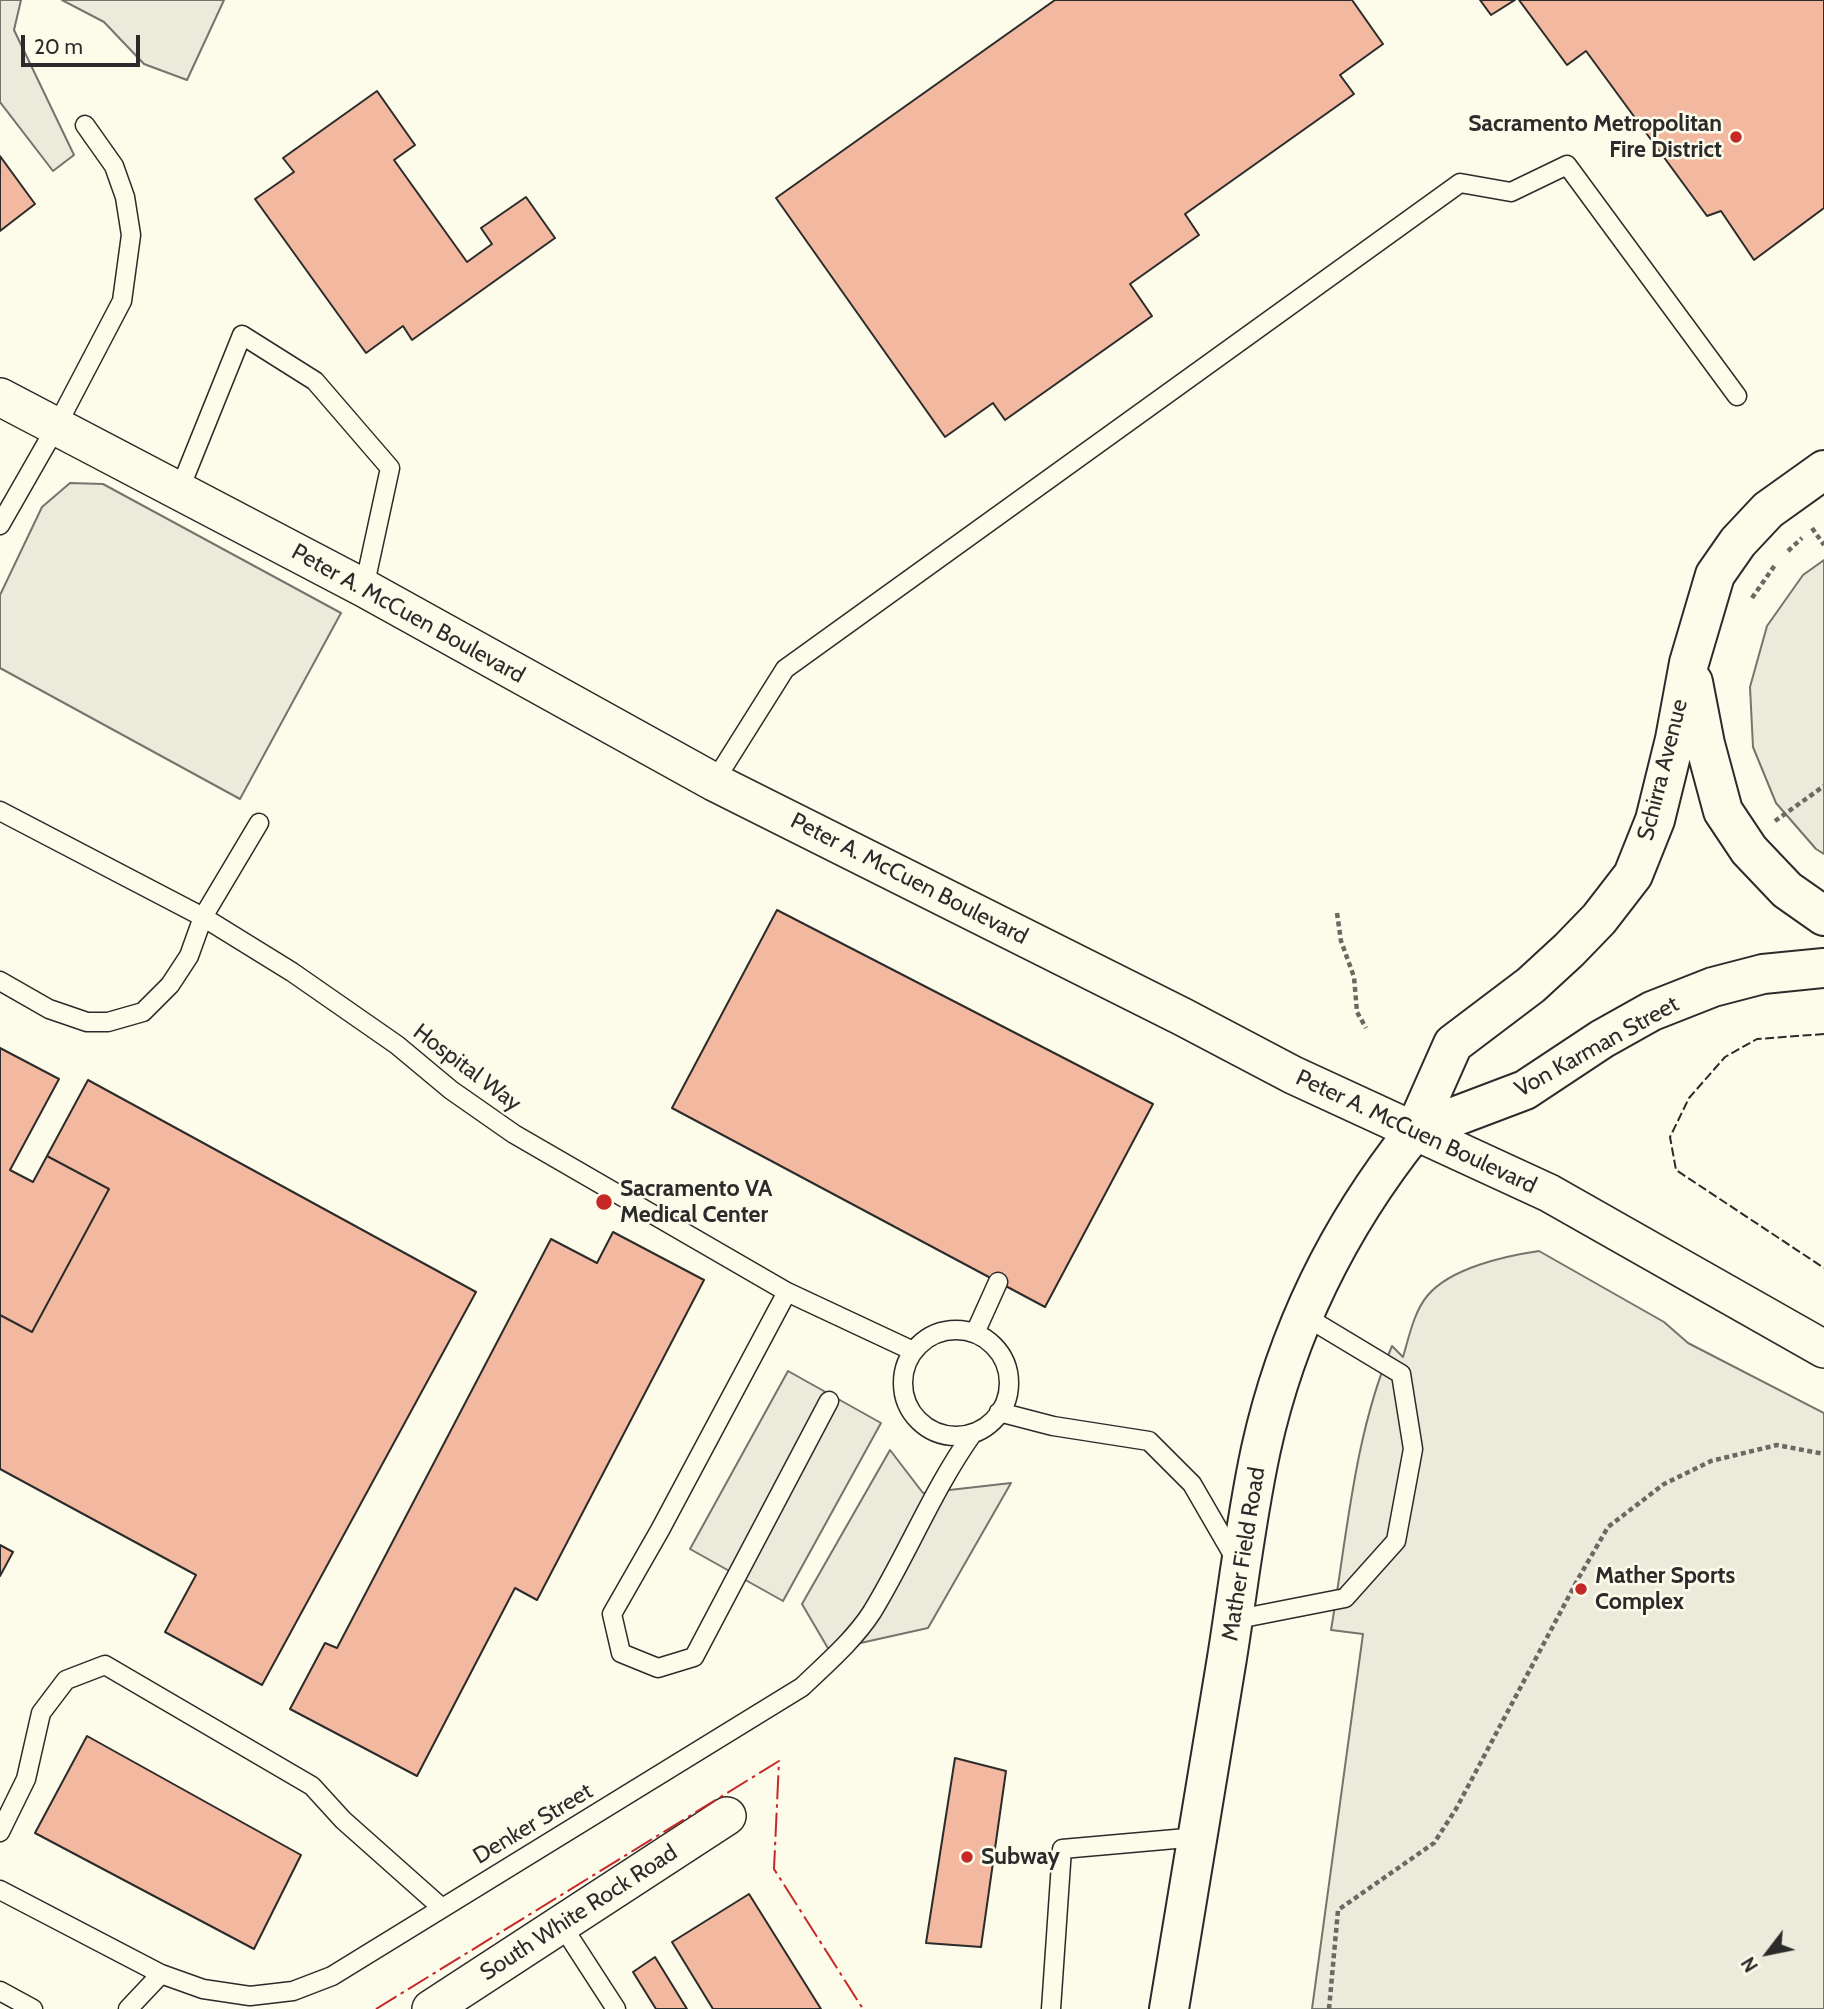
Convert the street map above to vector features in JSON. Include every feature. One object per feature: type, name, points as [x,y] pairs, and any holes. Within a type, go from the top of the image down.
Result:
[{"type":"street","name":"Peter A. McCuen Boulevard","points":[[0,397],[364,588],[714,782],[1293,1075],[1549,1193],[1824,1349]]},
{"type":"street","name":"Schirra Avenue","points":[[1414,1132],[1453,1044],[1531,985],[1569,950],[1599,919],[1633,875],[1662,795],[1689,663],[1715,575],[1738,542],[1768,510],[1824,470]]},
{"type":"street","points":[[1689,663],[1705,744],[1723,811],[1749,850],[1787,890],[1824,916]]},
{"type":"street","name":"Von Karman Street","points":[[1414,1132],[1525,1090],[1602,1039],[1652,1011],[1713,987],[1763,974],[1824,968]]},
{"type":"street","name":"Mather Field Road","points":[[1169,2009],[1261,1449],[1282,1374],[1303,1315],[1333,1251],[1390,1163],[1414,1132]]},
{"type":"street","name":"South White Rock Road","points":[[431,2009],[727,1816]]},
{"type":"lane","points":[[0,525],[56,427],[122,301],[131,235],[125,197],[114,166],[85,125]]},
{"type":"lane","points":[[714,782],[785,669],[1460,183],[1511,192],[1567,165],[1737,396]]},
{"type":"lane","points":[[179,491],[242,335],[315,381],[390,468],[364,588]]},
{"type":"lane","name":"Hospital Way","points":[[0,811],[203,917],[312,986],[397,1045],[451,1090],[514,1134],[787,1292],[913,1350]]},
{"type":"lane","points":[[0,981],[49,1009],[87,1022],[108,1022],[143,1012],[170,985],[190,956],[203,917],[259,823]]},
{"type":"lane","points":[[975,1333],[998,1282]]},
{"type":"lane","points":[[787,1292],[612,1614],[621,1653],[658,1668],[694,1657],[829,1401]]},
{"type":"lane","points":[[1233,1620],[1345,1598],[1396,1541],[1413,1449],[1401,1374],[1303,1315]]},
{"type":"lane","points":[[958,1329],[975,1333],[989,1341],[1001,1355],[1008,1371],[1005,1405],[995,1419],[965,1436],[946,1435],[929,1429],[915,1418],[906,1402],[902,1385],[904,1367],[913,1350],[925,1339],[941,1331],[958,1329]]},
{"type":"lane","points":[[999,1412],[1054,1426],[1149,1441],[1192,1484],[1241,1570]]},
{"type":"lane","name":"Denker Street","points":[[0,1890],[161,1974],[203,1989],[250,1996],[293,1991],[332,1976],[802,1687],[850,1640],[871,1613],[951,1464],[973,1433]]},
{"type":"lane","points":[[0,1832],[26,1779],[41,1713],[66,1680],[105,1665],[312,1786],[343,1819],[442,1908]]},
{"type":"lane","points":[[1051,2009],[1062,1849],[1198,1838]]},
{"type":"lane","points":[[561,1924],[616,2009]]},
{"type":"lane","points":[[128,2009],[161,1974]]},
{"type":"lane","points":[[0,1992],[33,2009]]},
{"type":"path","points":[[1785,554],[1818,523]]},
{"type":"path","points":[[1812,528],[1824,545]]},
{"type":"path","points":[[1750,601],[1776,563]]},
{"type":"path","points":[[1769,826],[1824,786]]},
{"type":"path","points":[[1337,913],[1341,940],[1354,978],[1357,1013],[1366,1028]]},
{"type":"path","points":[[1329,2009],[1338,1910],[1434,1843],[1456,1809],[1608,1527],[1664,1484],[1711,1461],[1777,1445],[1824,1454]]},
{"type":"shaded area","points":[[0,0],[21,0],[14,30],[74,155],[53,171],[0,102]]},
{"type":"shaded area","points":[[62,0],[224,0],[187,80],[144,64],[104,22]]},
{"type":"shaded area","points":[[70,483],[103,484],[341,613],[240,799],[0,668],[0,595],[42,507]]},
{"type":"shaded area","points":[[1824,560],[1824,854],[1816,849],[1776,803],[1753,747],[1750,687],[1767,626],[1803,575]]},
{"type":"shaded area","name":"Mather Sports Complex","points":[[1539,1251],[1664,1322],[1688,1343],[1824,1413],[1824,2009],[1312,2009],[1363,1634],[1331,1630],[1353,1486],[1379,1380],[1392,1346],[1403,1357],[1423,1301],[1438,1286],[1450,1277],[1479,1265]]},
{"type":"shaded area","points":[[788,1371],[881,1423],[783,1601],[690,1549]]},
{"type":"shaded area","points":[[890,1450],[923,1493],[1011,1483],[928,1628],[829,1650],[802,1604]]},
{"type":"building","points":[[1055,0],[1352,0],[1383,44],[1340,75],[1354,94],[1185,214],[1199,235],[1130,284],[1152,316],[1005,420],[993,403],[945,437],[776,198]]},
{"type":"building","points":[[1480,0],[1515,0],[1491,15]]},
{"type":"building","name":"Sacramento Metropolitan Fire District","points":[[1519,0],[1824,0],[1824,208],[1754,260],[1721,211],[1707,216],[1586,51],[1567,65]]},
{"type":"building","points":[[377,91],[415,145],[394,160],[467,262],[492,244],[481,228],[526,197],[555,238],[412,340],[403,326],[366,353],[255,199],[294,172],[283,158]]},
{"type":"building","points":[[0,156],[35,204],[0,231]]},
{"type":"building","points":[[777,910],[1153,1104],[1045,1307],[672,1108]]},
{"type":"building","points":[[0,1048],[59,1079],[10,1170],[33,1182],[47,1156],[109,1189],[32,1332],[0,1315]]},
{"type":"building","points":[[88,1080],[476,1292],[262,1685],[165,1632],[196,1575],[0,1469],[0,1315],[32,1332],[109,1189],[47,1156]]},
{"type":"building","points":[[613,1232],[704,1280],[537,1600],[515,1588],[417,1776],[290,1709],[325,1643],[337,1648],[551,1239],[597,1263]]},
{"type":"building","points":[[0,1545],[13,1552],[0,1576]]},
{"type":"building","points":[[87,1736],[301,1855],[254,1949],[35,1833]]},
{"type":"building","name":"Subway","points":[[955,1758],[1006,1771],[981,1947],[926,1943]]},
{"type":"building","points":[[749,1894],[821,2009],[713,2009],[672,1942]]},
{"type":"building","points":[[655,1957],[687,2009],[656,2009],[633,1972]]},
{"type":"fence","points":[[1824,1034],[1757,1039],[1725,1057],[1689,1098],[1670,1137],[1676,1170],[1824,1268]]},
{"type":"power","points":[[376,2009],[779,1761],[774,1869],[863,2009]]},
{"type":"place","name":"Sacramento Metropolitan Fire District","points":[[1736,137]]},
{"type":"place","name":"Sacramento VA Medical Center","points":[[604,1202]]},
{"type":"place","name":"Mather Sports Complex","points":[[1581,1589]]},
{"type":"place","name":"Subway","points":[[967,1857]]}]
